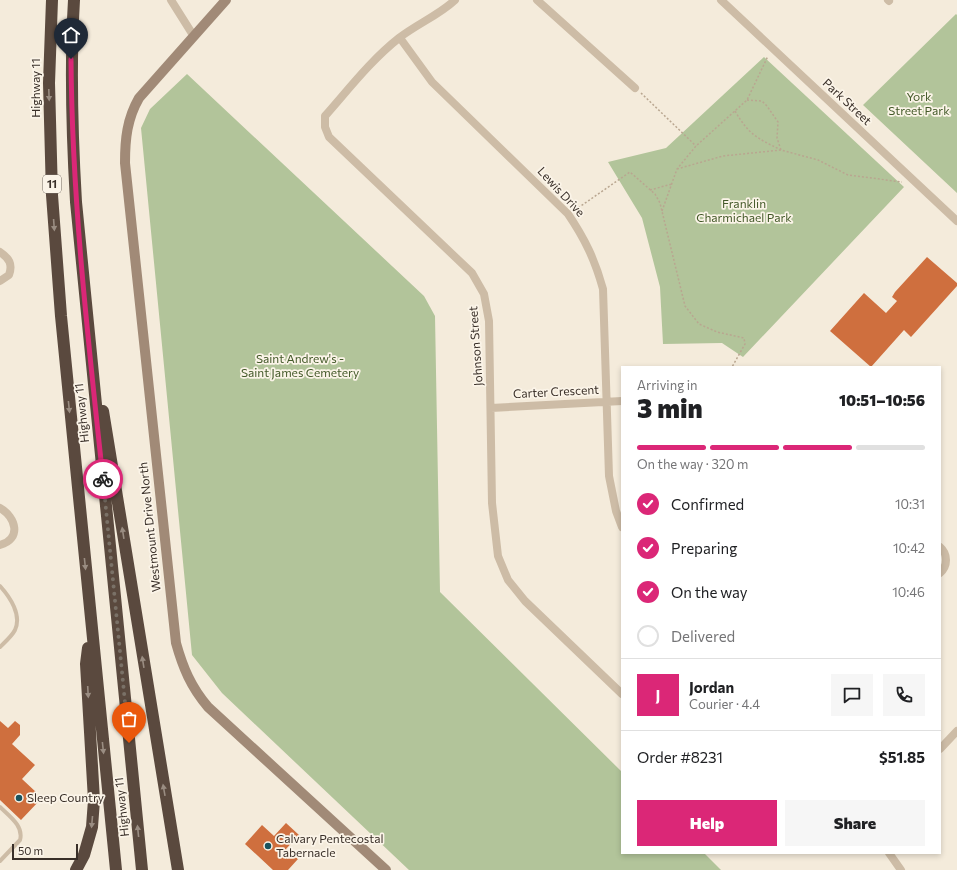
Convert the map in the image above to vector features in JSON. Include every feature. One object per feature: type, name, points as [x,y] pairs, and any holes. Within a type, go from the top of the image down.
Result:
[{"type":"highway","name":"Highway 11","points":[[52,0],[49,83],[52,196],[61,316],[116,870]]},
{"type":"highway","name":"Highway 11","points":[[74,0],[71,43],[72,122],[76,209],[142,870]]},
{"type":"highway","points":[[90,354],[102,405],[178,870]]},
{"type":"highway","points":[[76,870],[84,856],[92,827],[93,807],[86,664],[91,625]]},
{"type":"street","points":[[171,0],[193,35]]},
{"type":"street","name":"Westmount Drive North","points":[[226,0],[193,35],[139,98],[131,112],[127,127],[125,163],[175,635],[181,660],[192,688],[208,707],[386,870]]},
{"type":"street","name":"Johnson Street","points":[[455,0],[448,7],[400,38],[378,56],[325,116],[326,127],[329,137],[472,273],[484,294],[489,321],[492,504],[498,556],[508,580],[525,601],[621,693]]},
{"type":"street","points":[[537,0],[635,88]]},
{"type":"street","name":"Park Street","points":[[722,0],[957,220]]},
{"type":"street","name":"Lewis Drive","points":[[400,38],[432,82],[568,214],[584,237],[596,263],[603,290],[609,476],[616,512],[621,524]]},
{"type":"street","points":[[0,252],[6,257],[11,266],[9,274],[0,281]]},
{"type":"street","name":"Carter Crescent","points":[[491,408],[621,401]]},
{"type":"street","points":[[0,508],[9,514],[15,524],[12,536],[8,541],[0,545]]},
{"type":"street","points":[[941,548],[945,551],[946,562],[941,571]]},
{"type":"street","points":[[941,748],[957,731]]},
{"type":"street","points":[[890,854],[901,870]]},
{"type":"lane","points":[[0,586],[10,596],[17,621],[12,634],[0,647]]},
{"type":"lane","points":[[0,807],[17,824],[21,836],[20,840],[0,860]]},
{"type":"path","points":[[662,212],[677,169],[696,146],[747,100],[755,80],[773,49]]},
{"type":"path","points":[[635,88],[696,146]]},
{"type":"path","points":[[747,100],[762,101],[771,111],[778,122],[777,138],[780,150]]},
{"type":"path","points":[[735,111],[745,128],[755,137],[780,150],[818,160],[848,175],[886,181],[916,183]]},
{"type":"path","points":[[677,169],[723,156],[780,150]]},
{"type":"path","points":[[568,214],[630,172],[650,190],[660,203],[685,306],[699,324],[717,332],[744,338],[745,344],[733,366]]},
{"type":"path","points":[[650,190],[672,184]]},
{"type":"green space","name":"York Street Park","points":[[956,14],[957,15],[957,193],[863,105]]},
{"type":"green space","name":"Franklin Charmichael Park","points":[[764,57],[904,187],[743,357],[722,343],[663,344],[660,287],[642,218],[608,162],[666,148]]},
{"type":"green space","name":"Saint Andrew's - Saint James Cemetery","points":[[187,74],[424,296],[435,316],[440,592],[621,771],[621,854],[705,854],[721,870],[409,870],[222,693],[192,655],[141,128],[150,109]]},
{"type":"building","points":[[927,257],[957,283],[957,286],[911,337],[904,330],[872,366],[870,366],[830,331],[864,293],[886,313],[897,301],[892,297]]},
{"type":"building","points":[[0,721],[8,728],[15,721],[20,725],[20,735],[12,744],[35,765],[22,779],[37,793],[39,801],[21,820],[0,800]]},
{"type":"building","name":"Calvary Pentecostal Tabernacle","points":[[286,823],[299,835],[286,849],[298,859],[288,870],[273,870],[245,844],[262,825],[274,836]]},
{"type":"way so far","points":[[103,479],[129,743]]},
{"type":"place","name":"Sleep Country","points":[[19,798]]},
{"type":"place","name":"Calvary Pentecostal Tabernacle","points":[[268,846]]},
{"type":"route","points":[[71,59],[72,122],[79,249],[103,479]]}]
